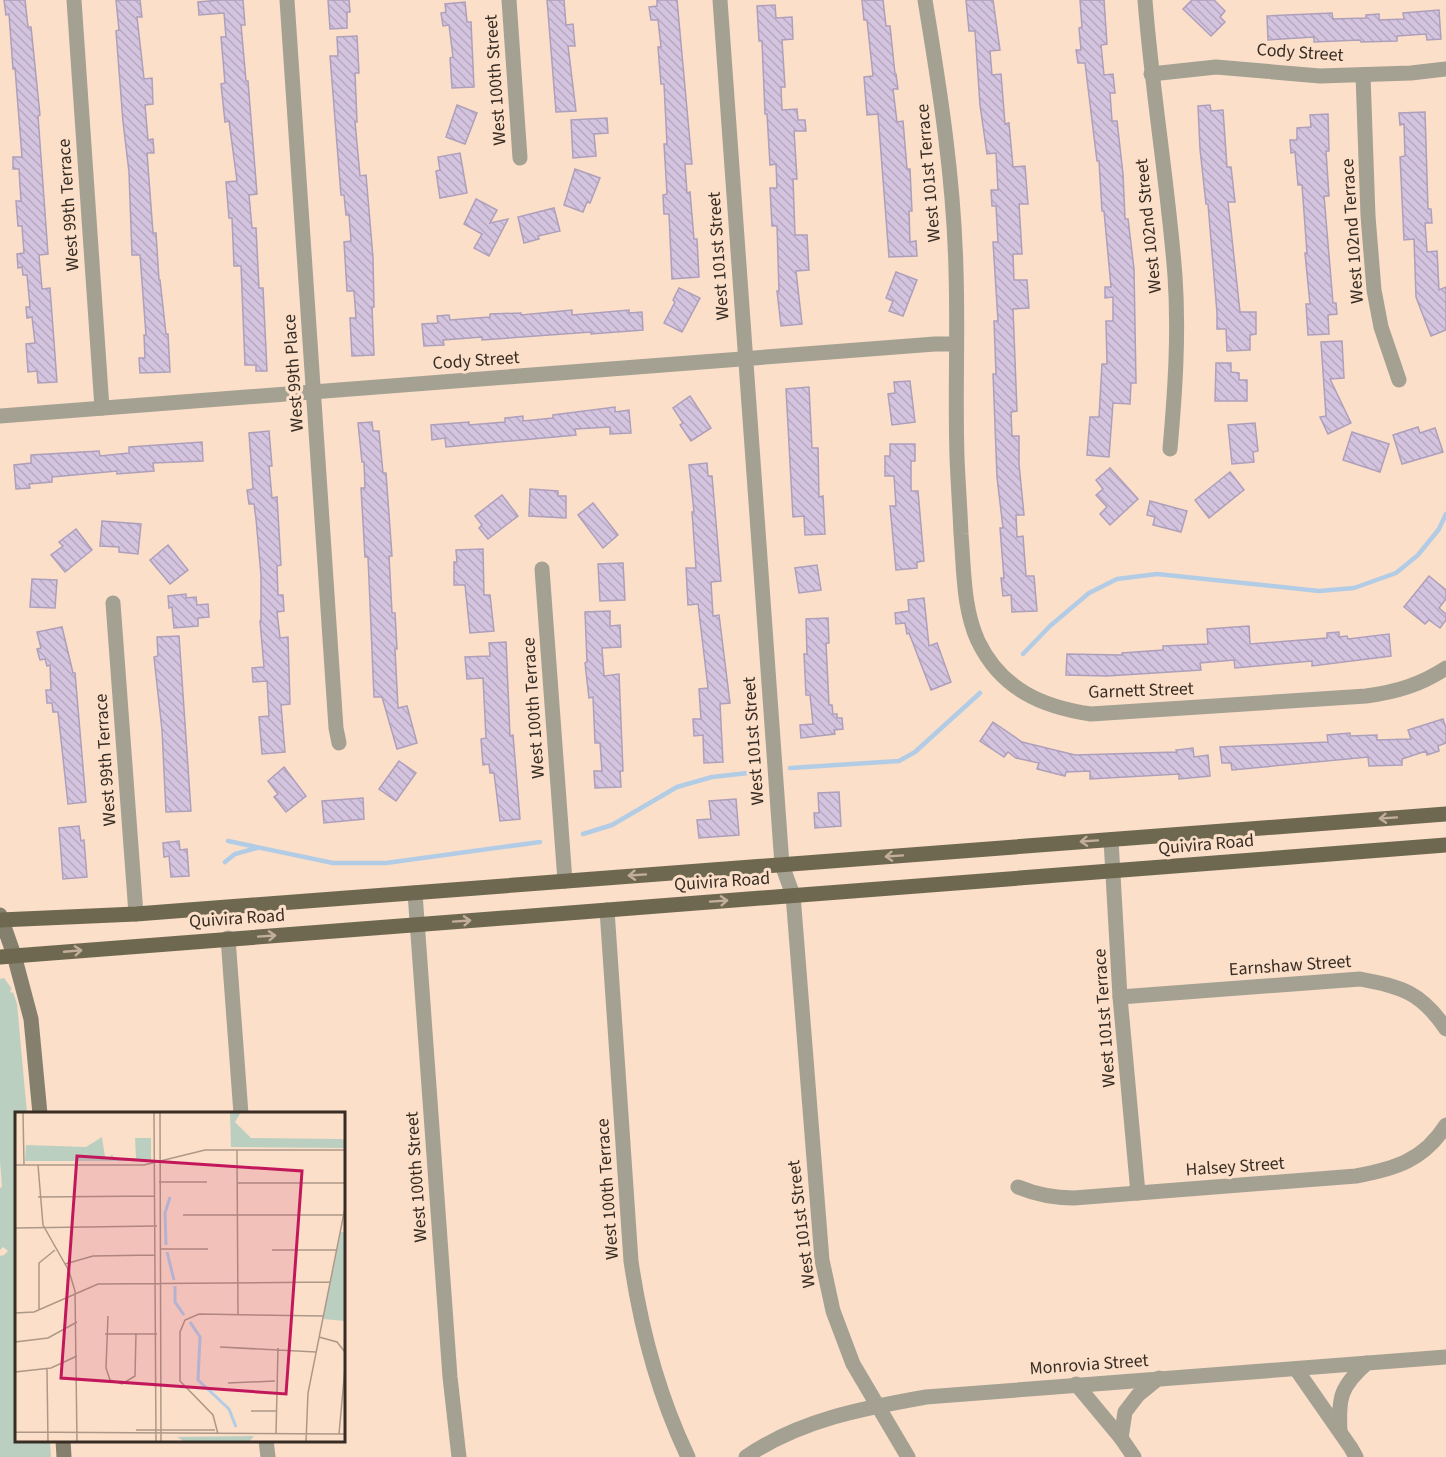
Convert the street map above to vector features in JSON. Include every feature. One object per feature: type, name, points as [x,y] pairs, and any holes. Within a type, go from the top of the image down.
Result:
[{"type":"main road","name":"Quivira Road","points":[[1,919],[136,914],[1446,814]]},
{"type":"main road","name":"Quivira Road","points":[[7,956],[1446,844]]},
{"type":"street","name":"West 99th Terrace","points":[[74,0],[102,408]]},
{"type":"street","name":"West 99th Place","points":[[287,0],[336,728],[339,742]]},
{"type":"street","name":"West 100th Street","points":[[509,0],[520,158]]},
{"type":"street","name":"West 101st Street","points":[[720,0],[782,865],[793,895],[822,1260],[833,1311],[845,1345],[876,1406],[908,1457]]},
{"type":"street","name":"West 101st Terrace","points":[[925,0],[946,132],[953,204],[956,344]]},
{"type":"street","name":"West 102nd Street","points":[[1145,0],[1151,74],[1175,275],[1177,329],[1170,449]]},
{"type":"street","name":"Cody Street","points":[[1151,74],[1216,67],[1320,76],[1411,73],[1446,69]]},
{"type":"street","name":"West 102nd Terrace","points":[[1363,75],[1374,290],[1381,327],[1399,380]]},
{"type":"street","name":"Cody Street","points":[[0,416],[745,358],[956,344]]},
{"type":"street","name":"Garnett Street","points":[[956,344],[957,457],[963,562],[969,613],[977,639],[990,662],[1000,674],[1029,696],[1053,707],[1091,714],[1354,697],[1392,693],[1446,668]]},
{"type":"street","name":"West 100th Terrace","points":[[542,569],[565,881]]},
{"type":"street","name":"West 99th Terrace","points":[[113,603],[136,914]]},
{"type":"street","name":"West 101st Terrace","points":[[1111,840],[1120,997],[1138,1193]]},
{"type":"street","name":"West 100th Street","points":[[415,893],[450,1377],[459,1457]]},
{"type":"street","name":"West 100th Terrace","points":[[606,910],[631,1261],[638,1308],[662,1396],[688,1457]]},
{"type":"street","points":[[1,919],[7,956],[32,1019],[40,1112]]},
{"type":"street","points":[[228,938],[241,1112]]},
{"type":"street","name":"Earnshaw Street","points":[[1120,997],[1360,979],[1396,986],[1421,1000],[1434,1011],[1446,1029]]},
{"type":"street","points":[[1440,1146],[1446,1125]]},
{"type":"street","name":"Halsey Street","points":[[1018,1187],[1053,1197],[1074,1198],[1356,1176],[1402,1165],[1440,1146]]},
{"type":"street","name":"Monrovia Street","points":[[746,1457],[782,1437],[825,1419],[876,1406],[926,1397],[1446,1357]]},
{"type":"street","points":[[1340,1431],[1338,1407],[1349,1379],[1367,1363]]},
{"type":"street","points":[[1296,1369],[1356,1457]]},
{"type":"street","points":[[1121,1438],[1125,1412],[1138,1395],[1159,1378]]},
{"type":"street","points":[[1076,1384],[1134,1457]]},
{"type":"street","points":[[63,1442],[64,1457]]},
{"type":"street","points":[[266,1442],[268,1457]]},
{"type":"green space","points":[[4,978],[12,989],[11,993],[13,992],[17,1004],[27,1112],[15,1112],[15,1442],[50,1442],[51,1457],[0,1457],[0,1256],[8,1251],[3,1247],[0,1250],[0,1188],[2,1187],[0,979]]},
{"type":"building","points":[[4,0],[25,0],[28,27],[31,27],[40,115],[38,116],[48,254],[39,255],[42,289],[50,288],[57,382],[38,383],[37,371],[28,372],[26,344],[35,343],[32,317],[27,318],[26,307],[30,307],[27,275],[23,275],[22,267],[18,268],[17,254],[24,253],[22,226],[18,226],[16,201],[21,201],[19,169],[13,169],[13,157],[22,157],[9,14],[6,15]]},
{"type":"building","points":[[116,0],[140,0],[142,17],[137,17],[144,79],[152,78],[153,104],[145,105],[148,140],[153,139],[154,153],[147,153],[153,233],[156,233],[159,280],[166,334],[168,334],[170,372],[140,373],[139,358],[145,358],[144,335],[146,335],[140,255],[132,255],[129,172],[116,31],[119,30]]},
{"type":"building","points":[[243,0],[245,25],[241,25],[257,194],[249,195],[252,228],[256,228],[259,288],[263,288],[267,371],[256,371],[256,365],[245,365],[241,266],[234,266],[232,218],[229,218],[226,182],[237,181],[229,121],[225,122],[221,84],[225,83],[221,37],[226,37],[224,13],[199,15],[198,2]]},
{"type":"building","points":[[328,0],[349,0],[350,12],[347,12],[347,28],[330,29]]},
{"type":"building","points":[[547,0],[564,0],[566,25],[573,24],[575,46],[568,46],[576,111],[556,112]]},
{"type":"building","points":[[657,0],[677,0],[692,164],[685,164],[687,193],[690,192],[694,239],[697,239],[699,277],[672,279],[669,214],[664,214],[663,195],[667,194],[664,144],[667,144],[664,84],[661,84],[658,47],[661,47],[658,20],[651,20],[649,7],[657,6]]},
{"type":"building","points":[[862,0],[883,0],[886,26],[890,26],[898,89],[893,89],[897,122],[903,121],[907,169],[910,169],[912,211],[909,211],[910,242],[916,241],[917,256],[889,257],[878,114],[867,115],[864,77],[873,76],[867,20],[864,20]]},
{"type":"building","points":[[966,0],[993,0],[1000,50],[990,51],[992,75],[1001,74],[1005,124],[1009,123],[1013,167],[1025,166],[1028,204],[1019,204],[1022,254],[1013,254],[1014,280],[1027,280],[1029,308],[1013,309],[1017,411],[1011,412],[1012,436],[1019,436],[1024,515],[1016,515],[1017,537],[1023,536],[1026,576],[1034,576],[1037,611],[1012,612],[1011,595],[1003,596],[1000,528],[1003,528],[997,477],[993,374],[996,374],[994,321],[998,321],[993,242],[998,242],[996,206],[992,206],[991,190],[998,190],[996,153],[987,154],[980,105],[975,31],[969,31]]},
{"type":"building","points":[[1080,0],[1104,0],[1107,44],[1101,45],[1104,75],[1113,74],[1115,93],[1110,93],[1112,121],[1117,121],[1125,219],[1128,219],[1134,269],[1136,383],[1131,383],[1130,404],[1113,403],[1109,457],[1087,455],[1090,417],[1099,417],[1102,364],[1107,364],[1106,321],[1113,321],[1113,297],[1105,298],[1105,287],[1111,287],[1099,161],[1097,161],[1085,63],[1078,63],[1076,50],[1081,50]]},
{"type":"building","points":[[1192,0],[1214,0],[1225,11],[1220,17],[1225,22],[1211,36],[1183,9]]},
{"type":"building","points":[[465,2],[467,22],[471,22],[474,87],[452,88],[450,58],[453,57],[449,25],[443,26],[441,13],[446,12],[445,4]]},
{"type":"building","points":[[775,5],[776,18],[792,17],[793,39],[782,40],[785,87],[781,87],[782,110],[797,109],[798,120],[805,120],[806,131],[794,131],[797,179],[793,179],[795,235],[807,235],[809,270],[796,271],[802,324],[781,326],[777,291],[779,291],[777,226],[772,226],[770,188],[777,188],[776,164],[770,165],[762,41],[759,41],[757,6]]},
{"type":"building","points":[[1439,10],[1441,39],[1427,40],[1426,34],[1397,36],[1397,41],[1314,42],[1314,37],[1268,40],[1267,16],[1332,13],[1333,19],[1366,18],[1366,15],[1379,14],[1379,20],[1404,19],[1403,13]]},
{"type":"building","points":[[357,36],[359,73],[355,73],[357,122],[355,122],[360,176],[366,175],[373,258],[374,355],[352,356],[350,318],[356,318],[354,291],[347,291],[344,242],[351,241],[349,215],[346,215],[344,195],[341,195],[330,56],[338,56],[337,37]]},
{"type":"building","points":[[457,105],[477,113],[465,144],[446,137]]},
{"type":"building","points":[[1210,105],[1211,111],[1223,110],[1227,167],[1231,167],[1235,202],[1228,202],[1240,312],[1256,312],[1256,334],[1250,335],[1250,350],[1227,351],[1226,329],[1217,329],[1198,106]]},
{"type":"building","points":[[1425,112],[1428,209],[1431,209],[1432,223],[1425,223],[1427,252],[1437,251],[1439,290],[1446,287],[1446,330],[1431,336],[1416,297],[1414,239],[1404,240],[1400,157],[1405,156],[1404,124],[1400,125],[1399,113]]},
{"type":"building","points":[[1328,114],[1329,151],[1326,151],[1329,196],[1324,196],[1333,303],[1336,303],[1337,314],[1328,315],[1329,334],[1308,335],[1306,304],[1310,304],[1302,185],[1298,185],[1295,152],[1291,153],[1290,140],[1297,140],[1297,128],[1311,127],[1310,115]]},
{"type":"building","points":[[607,118],[608,133],[594,134],[596,156],[573,158],[571,120]]},
{"type":"building","points":[[460,153],[467,193],[440,198],[436,171],[440,170],[438,157]]},
{"type":"building","points":[[575,169],[600,178],[590,203],[587,202],[583,212],[564,205]]},
{"type":"building","points":[[476,199],[497,210],[490,223],[508,219],[489,256],[474,248],[482,234],[464,224]]},
{"type":"building","points":[[554,208],[560,231],[538,236],[539,239],[524,243],[518,217]]},
{"type":"building","points":[[896,272],[917,280],[903,316],[889,311],[893,301],[886,298]]},
{"type":"building","points":[[679,288],[700,298],[682,332],[664,323],[675,302],[673,300]]},
{"type":"building","points":[[572,310],[572,315],[629,310],[629,313],[642,312],[643,330],[482,340],[482,337],[443,340],[444,345],[424,346],[422,324],[438,323],[437,316],[449,315],[450,320],[490,317],[490,314],[521,313],[521,315]]},
{"type":"building","points":[[1342,341],[1344,378],[1330,379],[1351,423],[1328,434],[1320,417],[1326,416],[1321,342]]},
{"type":"building","points":[[1216,363],[1231,363],[1231,372],[1239,373],[1239,380],[1247,380],[1247,401],[1215,401]]},
{"type":"building","points":[[910,381],[915,422],[892,425],[888,394],[895,393],[894,382]]},
{"type":"building","points":[[809,387],[812,448],[818,448],[819,497],[823,496],[825,534],[805,535],[804,516],[793,517],[786,389]]},
{"type":"building","points":[[690,396],[711,428],[691,441],[680,425],[683,423],[673,408]]},
{"type":"building","points":[[615,407],[615,412],[629,410],[631,433],[610,434],[610,427],[575,429],[576,435],[446,447],[445,438],[432,440],[431,425],[505,422],[505,418],[523,416],[523,421]]},
{"type":"building","points":[[372,422],[373,431],[379,431],[383,473],[386,473],[392,556],[389,556],[392,613],[395,613],[397,649],[395,649],[398,708],[407,706],[417,743],[397,749],[382,697],[374,697],[368,557],[365,557],[361,488],[365,488],[364,462],[362,462],[358,423]]},
{"type":"building","points":[[1255,423],[1258,451],[1253,452],[1254,462],[1232,464],[1228,425]]},
{"type":"building","points":[[1418,427],[1420,433],[1435,428],[1443,452],[1402,464],[1393,435]]},
{"type":"building","points":[[269,431],[272,466],[269,466],[272,498],[277,497],[281,565],[277,566],[278,595],[283,595],[284,611],[277,612],[280,638],[288,637],[290,704],[281,705],[285,752],[262,754],[259,717],[269,716],[267,681],[253,682],[252,668],[264,667],[260,621],[261,575],[254,504],[249,504],[247,490],[253,489],[249,433]]},
{"type":"building","points":[[1352,432],[1389,444],[1380,472],[1343,460]]},
{"type":"building","points":[[202,442],[203,461],[153,463],[154,471],[117,474],[117,471],[52,477],[52,482],[29,484],[30,488],[16,489],[14,465],[31,463],[31,455],[99,451],[100,456],[129,453],[129,447]]},
{"type":"building","points":[[890,444],[915,444],[915,461],[911,461],[911,491],[918,491],[924,561],[917,562],[917,568],[896,570],[890,506],[896,506],[894,476],[885,476],[885,456],[890,456]]},
{"type":"building","points":[[707,463],[708,476],[712,476],[721,581],[711,582],[713,616],[719,615],[730,703],[720,704],[723,762],[704,763],[703,735],[694,736],[693,719],[701,719],[699,689],[708,688],[698,604],[688,605],[686,568],[696,568],[692,512],[694,512],[689,465]]},
{"type":"building","points":[[1110,468],[1138,499],[1110,525],[1100,514],[1107,507],[1096,495],[1103,489],[1096,480]]},
{"type":"building","points":[[1230,472],[1244,490],[1209,518],[1195,500]]},
{"type":"building","points":[[530,489],[558,491],[558,496],[566,496],[566,518],[529,516]]},
{"type":"building","points":[[502,495],[518,516],[488,539],[479,528],[482,525],[475,516]]},
{"type":"building","points":[[1150,501],[1187,511],[1181,532],[1153,525],[1155,517],[1147,515]]},
{"type":"building","points":[[593,503],[618,535],[603,548],[578,515]]},
{"type":"building","points":[[102,521],[141,524],[138,554],[119,552],[119,547],[100,546]]},
{"type":"building","points":[[76,529],[92,550],[65,572],[51,555],[63,546],[59,542]]},
{"type":"building","points":[[168,545],[188,570],[170,584],[150,560]]},
{"type":"building","points":[[483,549],[484,595],[490,595],[494,631],[470,633],[465,585],[454,585],[454,562],[457,562],[456,550]]},
{"type":"building","points":[[623,563],[625,600],[600,601],[598,564]]},
{"type":"building","points":[[817,565],[821,590],[799,593],[795,568]]},
{"type":"building","points":[[1429,576],[1446,590],[1446,599],[1439,608],[1446,614],[1446,620],[1440,628],[1429,620],[1425,624],[1404,607]]},
{"type":"building","points":[[32,579],[57,580],[55,608],[30,607]]},
{"type":"building","points":[[186,594],[186,598],[196,597],[197,605],[208,604],[209,617],[198,618],[198,626],[174,628],[172,607],[169,608],[168,596]]},
{"type":"building","points":[[924,598],[929,646],[937,643],[951,682],[931,690],[909,633],[907,634],[905,623],[896,624],[895,613],[909,611],[908,600]]},
{"type":"building","points":[[610,611],[610,626],[620,625],[621,647],[602,648],[604,676],[619,674],[623,771],[620,771],[621,787],[595,788],[594,771],[602,771],[600,743],[595,743],[593,697],[589,698],[585,663],[587,662],[585,612]]},
{"type":"building","points":[[828,618],[829,643],[826,643],[829,705],[832,705],[833,714],[837,714],[837,718],[842,718],[843,729],[834,730],[835,734],[801,738],[800,725],[813,724],[810,695],[806,695],[804,654],[807,654],[806,619]]},
{"type":"building","points":[[1249,626],[1250,644],[1327,638],[1327,633],[1339,632],[1339,637],[1347,636],[1348,639],[1389,634],[1391,656],[1312,666],[1312,661],[1235,668],[1234,660],[1200,663],[1201,670],[1107,676],[1066,675],[1067,654],[1122,655],[1122,653],[1163,650],[1163,646],[1208,644],[1207,629]]},
{"type":"building","points":[[62,627],[73,673],[75,673],[86,802],[68,804],[58,712],[53,712],[52,703],[47,703],[46,690],[51,690],[50,665],[47,666],[45,659],[40,660],[37,649],[41,648],[37,632]]},
{"type":"building","points":[[179,636],[191,811],[166,812],[162,730],[154,657],[158,656],[157,637]]},
{"type":"building","points":[[506,642],[510,736],[513,735],[520,819],[500,821],[494,773],[490,773],[489,764],[483,765],[481,739],[486,738],[483,678],[467,679],[465,657],[490,656],[489,643]]},
{"type":"building","points":[[1443,719],[1446,728],[1446,743],[1438,746],[1439,751],[1427,755],[1426,751],[1402,759],[1402,765],[1369,766],[1368,757],[1232,770],[1231,763],[1222,763],[1220,747],[1328,742],[1327,735],[1350,733],[1350,736],[1377,735],[1377,740],[1411,739],[1408,730]]},
{"type":"building","points":[[993,722],[1022,742],[1075,755],[1177,752],[1176,750],[1193,748],[1194,757],[1208,755],[1210,776],[1179,779],[1179,774],[1090,779],[1090,771],[1066,772],[1065,776],[1037,769],[1039,763],[1016,758],[1008,752],[1004,757],[980,741]]},
{"type":"building","points":[[399,761],[416,773],[396,801],[379,789]]},
{"type":"building","points":[[284,767],[306,796],[286,812],[274,797],[278,794],[268,781]]},
{"type":"building","points":[[839,792],[841,826],[815,828],[814,813],[819,813],[818,793]]},
{"type":"building","points":[[363,798],[364,819],[324,823],[322,801]]},
{"type":"building","points":[[736,799],[739,835],[699,838],[697,820],[711,819],[709,801]]},
{"type":"building","points":[[79,826],[81,841],[84,840],[87,877],[63,879],[59,828]]},
{"type":"building","points":[[179,841],[180,850],[187,849],[189,876],[171,877],[169,856],[164,857],[163,843]]},
{"type":"waterway","points":[[1023,654],[1050,626],[1089,593],[1117,579],[1157,574],[1319,591],[1354,588],[1396,573],[1418,555],[1439,529],[1446,514]]},
{"type":"waterway","points":[[790,768],[899,761],[915,752],[980,693]]},
{"type":"waterway","points":[[583,834],[612,825],[677,787],[712,777],[757,772]]},
{"type":"waterway","points":[[228,841],[333,863],[386,863],[540,842]]},
{"type":"waterway","points":[[225,862],[235,854],[257,848]]}]
